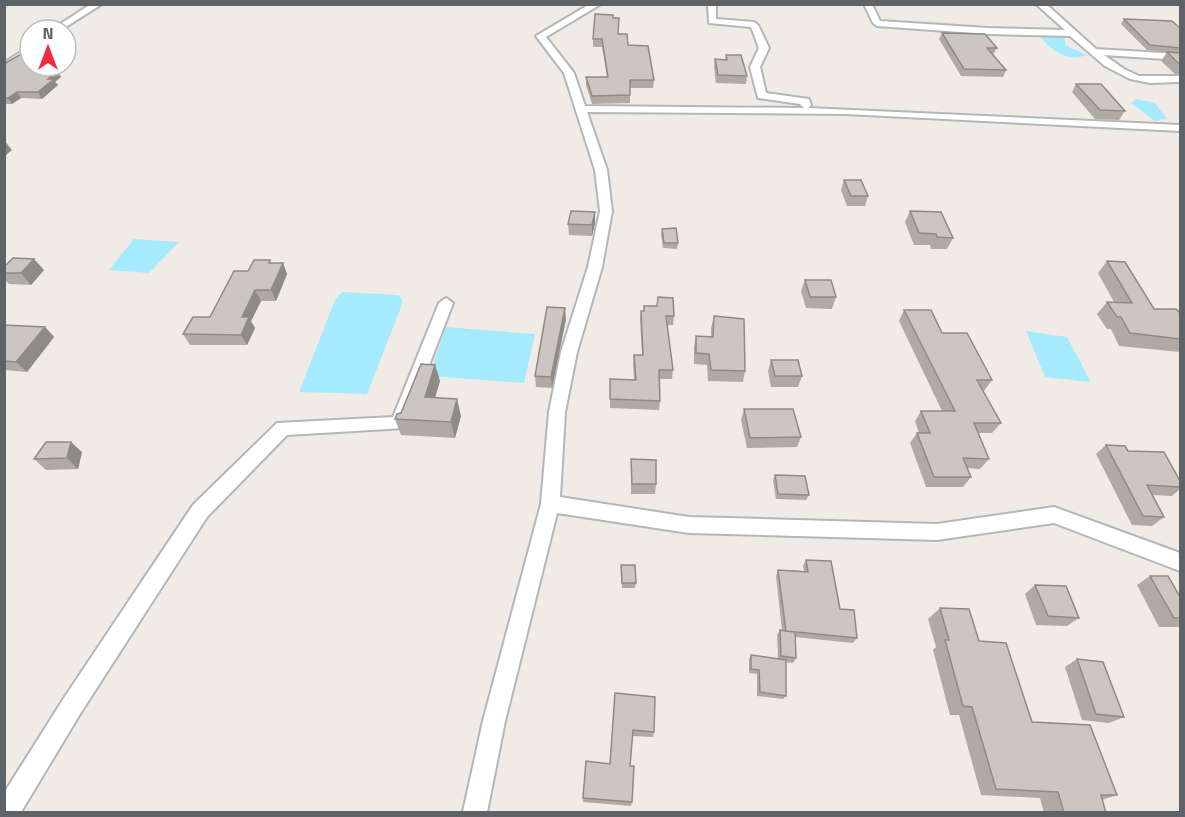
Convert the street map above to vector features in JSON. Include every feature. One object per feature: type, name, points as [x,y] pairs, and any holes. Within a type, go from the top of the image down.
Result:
[{"type":"street","points":[[73,18],[98,4]]},
{"type":"street","points":[[475,813],[494,721],[550,504],[557,412],[568,352],[595,267],[606,211],[601,170],[569,73],[541,36],[597,4]]},
{"type":"street","points":[[712,4],[712,21],[754,25],[764,48],[755,67],[762,96],[805,101],[808,111]]},
{"type":"street","points":[[868,4],[878,23],[988,31],[1075,33]]},
{"type":"street","points":[[1040,4],[1094,52],[1134,78],[1180,79]]},
{"type":"street","points":[[1094,52],[1180,57]]},
{"type":"street","points":[[4,68],[18,58]]},
{"type":"street","points":[[581,110],[808,111],[1180,128]]},
{"type":"street","points":[[7,813],[72,706],[200,511],[283,428],[399,423],[446,303]]},
{"type":"street","points":[[550,504],[689,525],[937,532],[1054,516],[1180,561]]},
{"type":"water","points":[[1038,34],[1065,38],[1065,45],[1087,55],[1072,57],[1059,54]]},
{"type":"water","points":[[1136,99],[1155,103],[1167,119],[1155,121],[1131,103]]},
{"type":"water","points":[[134,239],[179,242],[149,273],[109,270]]},
{"type":"water","points":[[342,292],[399,295],[403,302],[367,394],[299,392],[335,300]]},
{"type":"water","points":[[446,327],[535,334],[524,383],[429,376]]},
{"type":"water","points":[[1026,331],[1067,337],[1091,382],[1045,377]]},
{"type":"building","points":[[595,14],[613,15],[613,18],[619,18],[618,34],[627,34],[628,45],[648,46],[654,80],[630,80],[630,95],[592,96],[586,77],[608,77],[602,39],[593,39]]},
{"type":"building","points":[[1124,19],[1172,21],[1180,28],[1180,48],[1150,45]]},
{"type":"building","points":[[942,33],[985,34],[997,48],[987,48],[1006,70],[964,69]]},
{"type":"building","points":[[1167,52],[1180,53],[1180,65]]},
{"type":"building","points":[[726,55],[741,55],[747,76],[718,75],[715,59],[727,60]]},
{"type":"building","points":[[18,56],[18,78],[54,79],[38,92],[17,92],[4,98],[4,64]]},
{"type":"building","points":[[1076,84],[1101,84],[1125,111],[1100,110]]},
{"type":"building","points":[[844,180],[861,180],[868,196],[851,196]]},
{"type":"building","points":[[571,211],[595,212],[592,225],[568,224]]},
{"type":"building","points":[[910,211],[941,212],[953,238],[919,233]]},
{"type":"building","points":[[676,228],[678,243],[664,243],[662,229]]},
{"type":"building","points":[[13,258],[34,259],[21,273],[4,273],[4,267]]},
{"type":"building","points":[[254,260],[283,263],[271,290],[255,290],[242,317],[249,317],[241,335],[183,334],[193,317],[210,317],[234,271],[248,271]]},
{"type":"building","points":[[1107,261],[1125,262],[1154,309],[1176,309],[1180,313],[1180,339],[1130,333],[1121,317],[1117,317],[1107,302],[1132,303]]},
{"type":"building","points":[[805,280],[831,280],[836,297],[810,297]]},
{"type":"building","points":[[658,297],[673,298],[674,316],[666,316],[673,370],[659,370],[660,401],[610,399],[610,379],[636,380],[634,355],[643,355],[641,311],[644,311],[644,306],[657,306]]},
{"type":"building","points":[[547,307],[565,308],[551,377],[535,376]]},
{"type":"building","points":[[904,310],[931,310],[942,333],[967,333],[992,380],[977,380],[1001,423],[974,423],[989,459],[963,458],[971,477],[934,477],[917,433],[930,433],[921,411],[955,411]]},
{"type":"building","points":[[714,316],[744,319],[745,371],[711,370],[709,354],[696,353],[696,336],[713,337]]},
{"type":"building","points":[[4,325],[45,327],[16,362],[4,361]]},
{"type":"building","points":[[771,360],[798,360],[802,376],[775,376]]},
{"type":"building","points":[[421,364],[435,365],[425,397],[457,399],[451,422],[395,419],[397,414],[401,413]]},
{"type":"building","points":[[744,409],[793,409],[801,437],[750,438]]},
{"type":"building","points":[[46,442],[71,442],[67,458],[34,459]]},
{"type":"building","points":[[1106,445],[1125,446],[1128,451],[1164,452],[1180,481],[1180,487],[1147,485],[1164,517],[1143,516]]},
{"type":"building","points":[[631,459],[656,460],[656,484],[632,484]]},
{"type":"building","points":[[775,475],[805,476],[809,495],[778,494]]},
{"type":"building","points":[[806,560],[831,561],[840,609],[854,610],[857,638],[786,631],[778,570],[808,572]]},
{"type":"building","points":[[621,565],[635,565],[636,583],[622,583]]},
{"type":"building","points":[[1150,576],[1168,576],[1180,597],[1180,618],[1174,618]]},
{"type":"building","points":[[1035,585],[1066,586],[1079,618],[1048,616]]},
{"type":"building","points":[[940,608],[969,609],[979,641],[1006,643],[1032,722],[1090,725],[1117,795],[1101,795],[1106,813],[1064,813],[1058,792],[996,789],[972,707],[963,706],[945,640],[949,640]]},
{"type":"building","points":[[780,630],[795,632],[796,658],[781,656]]},
{"type":"building","points":[[751,655],[786,660],[786,696],[760,692],[759,670],[751,669]]},
{"type":"building","points":[[1077,659],[1103,662],[1124,717],[1096,714]]},
{"type":"building","points":[[615,693],[655,697],[654,732],[633,730],[630,766],[634,766],[632,802],[583,798],[586,761],[610,764]]},
{"type":"waterway","points":[[4,7],[8,4]]}]
